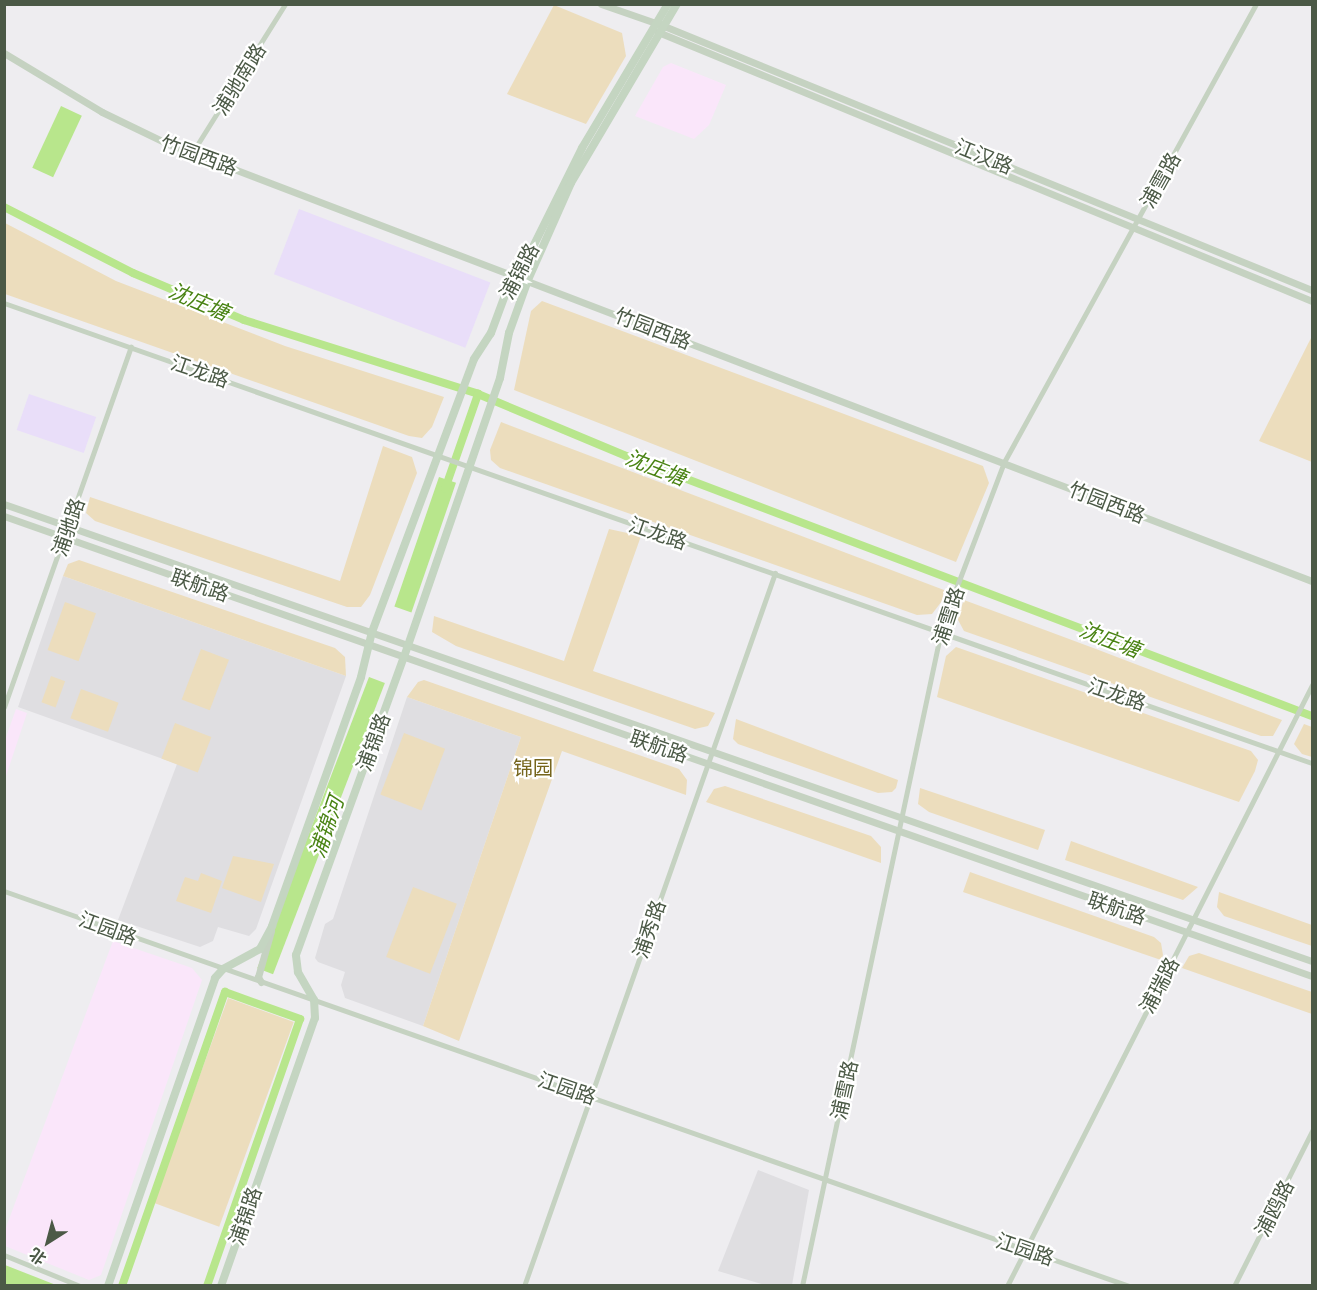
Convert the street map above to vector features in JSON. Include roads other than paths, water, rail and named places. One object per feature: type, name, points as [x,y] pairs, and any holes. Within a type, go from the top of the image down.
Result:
[{"type":"main road","name":"浦锦路","points":[[221,1286],[315,1018],[314,1000],[298,972],[296,955],[497,385],[528,280],[571,183],[659,28],[668,4]]},
{"type":"main road","name":"浦锦路","points":[[223,969],[260,949],[272,926],[362,678],[437,453],[468,373],[491,333],[507,287],[517,274],[582,148],[676,4]]},
{"type":"main road","points":[[108,1286],[215,978],[223,969]]},
{"type":"street","name":"浦驰南路","points":[[192,153],[285,4]]},
{"type":"street","points":[[601,4],[1312,301]]},
{"type":"street","name":"浦雪路","points":[[802,1286],[941,631],[952,598],[1004,462],[1256,4]]},
{"type":"street","name":"江汉路","points":[[659,28],[1312,290]]},
{"type":"street","name":"竹园西路","points":[[4,53],[133,129],[192,153],[517,274],[1312,581]]},
{"type":"street","name":"江龙路","points":[[4,303],[437,453],[1312,763]]},
{"type":"street","name":"浦驰路","points":[[4,708],[130,347]]},
{"type":"street","name":"联航路","points":[[4,504],[1312,961]]},
{"type":"street","name":"联航路","points":[[4,516],[1312,976]]},
{"type":"street","name":"浦秀路","points":[[524,1286],[775,573]]},
{"type":"street","name":"浦瑞路","points":[[1007,1286],[1312,685]]},
{"type":"street","name":"江园路","points":[[4,891],[1129,1286]]},
{"type":"street","name":"浦锦路","points":[[261,982],[258,978],[272,926]]},
{"type":"street","name":"浦鸥路","points":[[1234,1286],[1312,1131]]},
{"type":"street","points":[[4,1255],[80,1286]]},
{"type":"water","points":[[61,106],[82,116],[53,177],[32,168]]},
{"type":"water","points":[[439,477],[456,483],[411,612],[394,607]]},
{"type":"water","points":[[369,677],[385,683],[273,974],[257,968]]},
{"type":"water","points":[[5,1265],[56,1285],[5,1285]]},
{"type":"waterway","name":"沈庄塘","points":[[4,207],[133,273],[244,320],[478,394],[626,456],[1312,716]]},
{"type":"waterway","name":"浦锦河","points":[[445,489],[478,394]]},
{"type":"waterway","points":[[122,1286],[225,992],[300,1019],[207,1286]]},
{"type":"park label","name":"锦园","points":[[533,767]]}]
